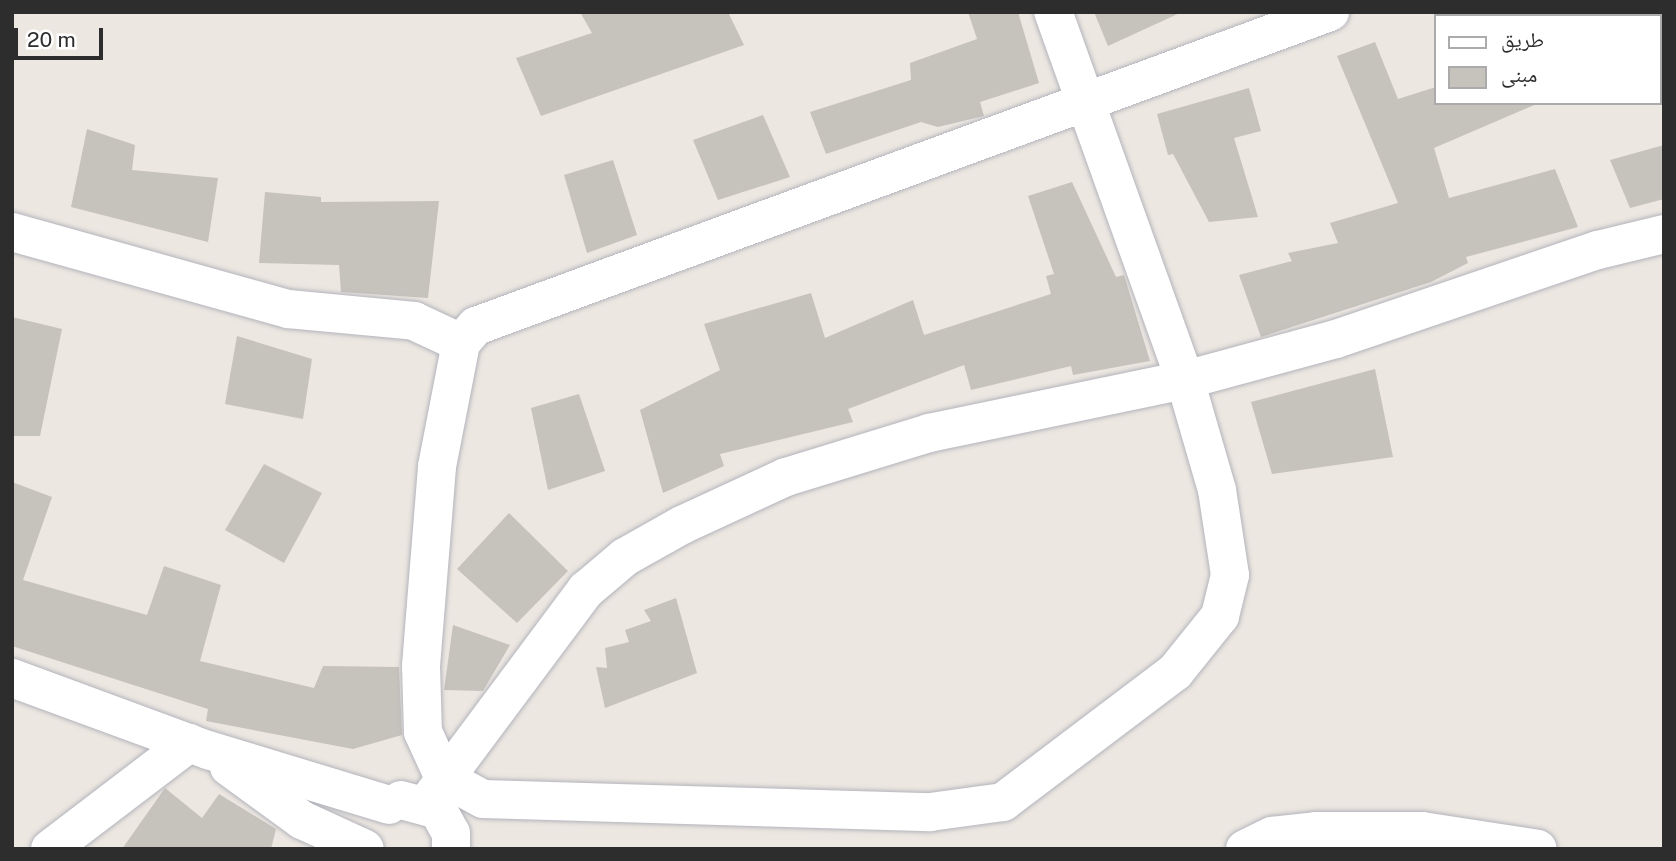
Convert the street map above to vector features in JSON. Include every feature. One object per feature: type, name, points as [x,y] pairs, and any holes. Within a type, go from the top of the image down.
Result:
[{"type":"street","points":[[199,747],[302,820],[367,849],[371,824],[389,805],[435,790],[483,799],[930,812],[1003,802],[1175,672],[1220,616],[1230,575],[1217,490],[1185,380],[1087,98],[1053,12]]},
{"type":"street","points":[[455,846],[435,790],[423,732],[421,666],[437,467],[461,343],[475,326],[1087,98],[1330,12]]},
{"type":"street","points":[[12,232],[288,309],[414,321],[461,343]]},
{"type":"street","points":[[435,790],[586,590],[625,557],[681,525],[786,477],[929,433],[1185,380],[1664,234]]},
{"type":"street","points":[[12,678],[199,747],[389,805]]},
{"type":"street","points":[[50,849],[199,747]]},
{"type":"street","points":[[1245,849],[1272,836],[1329,831],[1422,831],[1538,849]]},
{"type":"building","points":[[580,12],[728,12],[744,45],[541,116],[516,58],[592,33]]},
{"type":"building","points":[[968,12],[1018,12],[1039,83],[980,102],[984,116],[938,127],[921,122],[826,154],[810,112],[911,80],[910,63],[977,39]]},
{"type":"building","points":[[1094,12],[1182,12],[1108,46]]},
{"type":"building","points":[[1375,42],[1398,99],[1434,88],[1434,105],[1534,105],[1434,148],[1449,198],[1555,169],[1578,227],[1466,257],[1468,263],[1431,282],[1261,337],[1239,275],[1292,261],[1288,253],[1338,243],[1330,223],[1398,203],[1337,56]]},
{"type":"building","points":[[1249,88],[1261,131],[1234,138],[1258,217],[1209,222],[1173,154],[1168,155],[1157,114]]},
{"type":"building","points":[[763,115],[790,177],[718,200],[693,140]]},
{"type":"building","points":[[87,129],[135,145],[132,170],[218,178],[208,242],[71,207]]},
{"type":"building","points":[[1664,145],[1664,199],[1630,208],[1610,160]]},
{"type":"building","points":[[613,160],[637,235],[587,253],[564,175]]},
{"type":"building","points":[[1072,182],[1116,277],[1124,275],[1150,361],[1073,375],[1071,366],[971,390],[964,365],[848,409],[853,422],[720,454],[724,466],[663,493],[640,410],[720,370],[704,324],[811,293],[825,338],[913,300],[924,335],[1051,294],[1046,276],[1054,274],[1028,196]]},
{"type":"building","points":[[265,192],[321,197],[321,202],[439,201],[428,298],[341,292],[339,265],[259,263]]},
{"type":"building","points":[[12,317],[62,329],[40,436],[12,436]]},
{"type":"building","points":[[237,336],[312,359],[303,419],[225,404]]},
{"type":"building","points":[[1375,369],[1393,457],[1272,474],[1251,402]]},
{"type":"building","points":[[579,394],[605,471],[548,490],[531,408]]},
{"type":"building","points":[[264,464],[322,493],[284,563],[225,530]]},
{"type":"building","points":[[12,482],[52,497],[23,580],[147,615],[164,566],[221,585],[200,661],[314,688],[323,666],[399,667],[402,735],[353,749],[206,721],[208,709],[12,646]]},
{"type":"building","points":[[509,513],[568,571],[517,623],[457,569]]},
{"type":"building","points":[[676,598],[697,673],[605,708],[596,667],[607,668],[605,648],[629,642],[625,630],[651,621],[644,610]]},
{"type":"building","points":[[453,625],[510,645],[483,691],[444,690]]},
{"type":"building","points":[[165,788],[202,818],[219,794],[276,829],[271,849],[122,849]]}]
